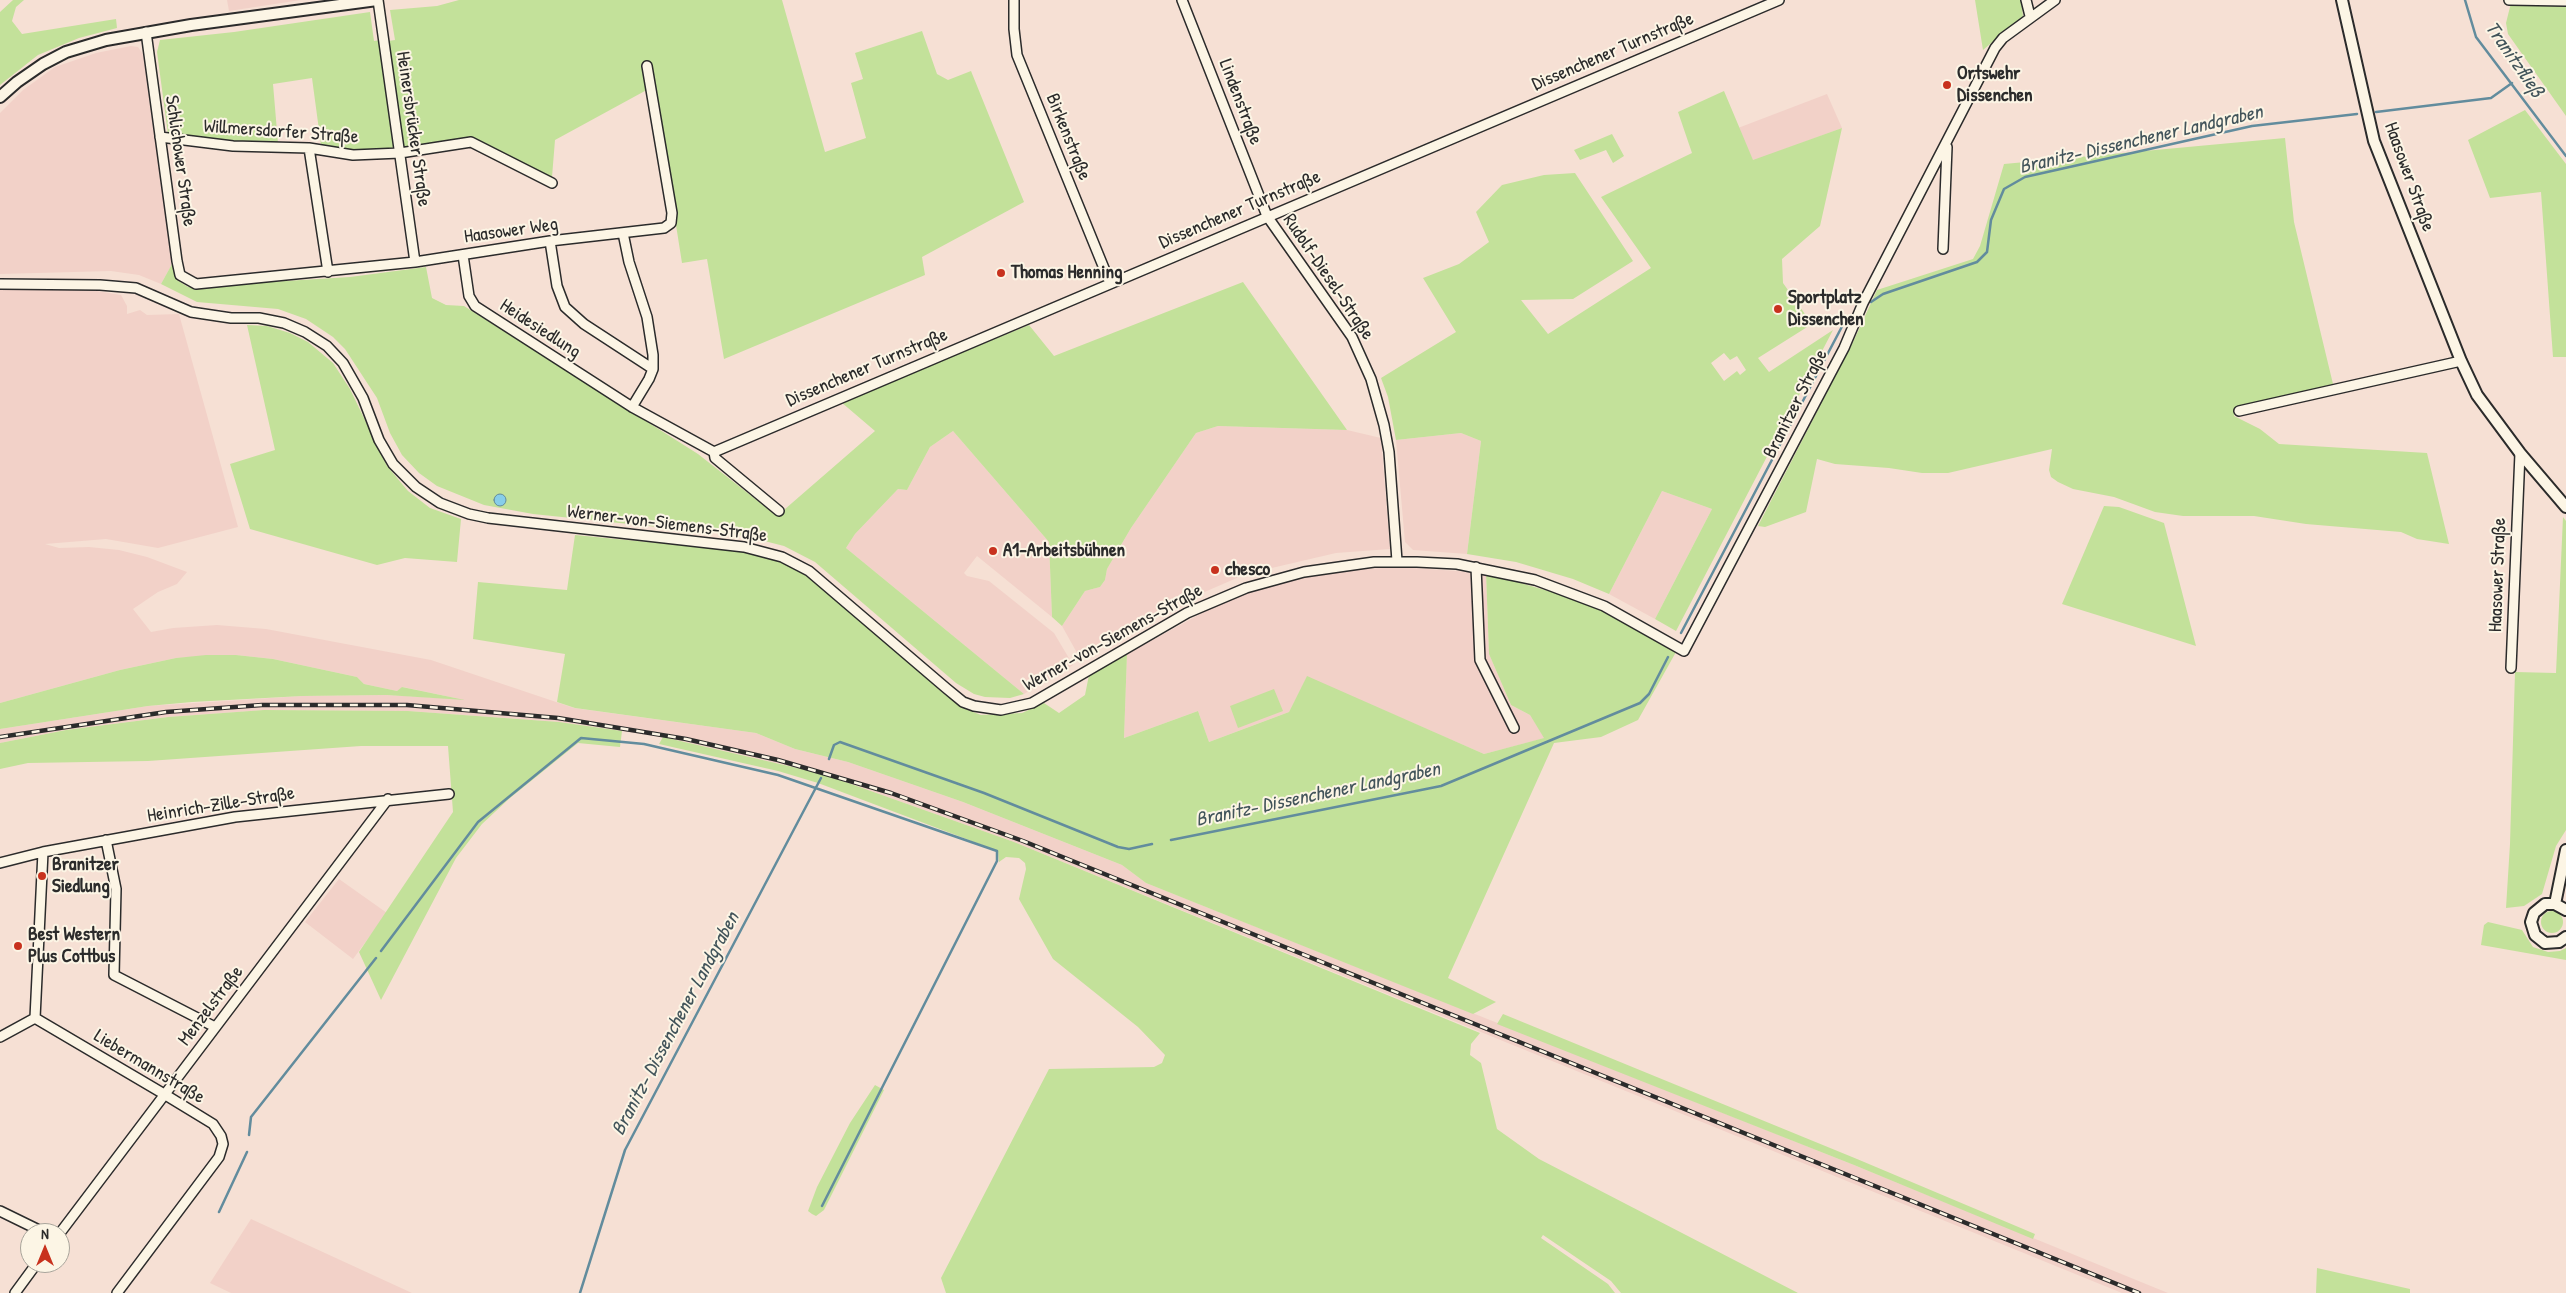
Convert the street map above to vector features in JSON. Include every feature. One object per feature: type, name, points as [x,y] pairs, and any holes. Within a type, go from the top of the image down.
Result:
[{"type":"main road","points":[[0,97],[37,68],[66,52],[106,40],[146,32],[378,0]]},
{"type":"main road","name":"Haasower Straße","points":[[2342,0],[2374,141],[2461,362],[2477,395],[2520,453],[2566,507]]},
{"type":"main road","points":[[2555,904],[2566,850]]},
{"type":"main road","points":[[2566,910],[2555,904],[2545,904],[2537,909],[2532,918],[2532,929],[2535,935],[2545,943],[2559,942],[2566,937]]},
{"type":"street","name":"Heinersbrücker Straße","points":[[378,0],[414,262]]},
{"type":"street","name":"Birkenstraße","points":[[1014,0],[1017,55],[1110,283]]},
{"type":"street","name":"Lindenstraße","points":[[1182,0],[1267,216]]},
{"type":"street","name":"Dissenchener Turnstraße","points":[[714,452],[1779,0]]},
{"type":"street","points":[[2026,0],[2030,16]]},
{"type":"street","name":"Branitzer Straße","points":[[1684,651],[1839,357],[1863,303],[1996,48],[2003,38],[2030,16],[2055,0]]},
{"type":"street","points":[[2509,0],[2566,1]]},
{"type":"street","name":"Schlichower Straße","points":[[146,32],[178,268],[180,275],[196,284]]},
{"type":"street","name":"Haasower Weg","points":[[196,284],[414,262],[550,241],[664,228],[671,223],[672,218],[647,66]]},
{"type":"street","name":"Willmersdorfer Straße","points":[[160,137],[234,146],[309,148],[353,155],[400,153],[471,142],[552,183]]},
{"type":"street","name":"Branitzer Straße","points":[[1943,249],[1947,142]]},
{"type":"street","points":[[309,148],[328,272]]},
{"type":"street","name":"Rudolf-Diesel-Straße","points":[[1267,216],[1352,337],[1371,379],[1382,416],[1389,452],[1397,561]]},
{"type":"street","points":[[623,233],[629,262],[647,317],[653,369],[632,407]]},
{"type":"street","name":"Heidesiedlung","points":[[550,241],[557,286],[565,306],[584,324],[653,369]]},
{"type":"street","name":"Heidesiedlung","points":[[463,255],[469,296],[475,306],[632,407],[714,452],[715,458],[778,511]]},
{"type":"street","name":"Werner-von-Siemens-Straße","points":[[0,284],[84,284],[136,288],[191,312],[230,318],[260,318],[284,323],[305,332],[327,346],[343,363],[363,398],[379,440],[393,464],[416,487],[440,503],[469,514],[488,518],[744,547],[782,557],[809,571],[823,582],[963,702],[986,708],[1011,709],[1032,703],[1188,613],[1246,588],[1284,576],[1327,568],[1397,561],[1476,567],[1516,575],[1572,593],[1604,606],[1684,651]]},
{"type":"street","points":[[2239,411],[2461,362]]},
{"type":"street","name":"Haasower Straße","points":[[2511,668],[2520,453]]},
{"type":"street","points":[[1476,567],[1480,660],[1514,728]]},
{"type":"street","name":"Heinrich-Zille-Straße","points":[[0,863],[43,852],[235,817],[388,799],[449,794]]},
{"type":"street","name":"Menzelstraße","points":[[67,1223],[388,799]]},
{"type":"street","points":[[106,840],[116,889],[114,975],[215,1027]]},
{"type":"street","points":[[0,1037],[35,1018],[43,852]]},
{"type":"street","name":"Liebermannstraße","points":[[35,1018],[213,1124],[221,1136],[223,1144],[219,1157],[118,1293]]},
{"type":"street","points":[[0,1211],[25,1223]]},
{"type":"street","points":[[15,1293],[30,1273]]},
{"type":"shaded area","points":[[227,0],[301,0],[229,11]]},
{"type":"shaded area","points":[[131,46],[138,47],[143,54],[172,264],[161,284],[139,275],[111,271],[0,274],[0,113],[23,90],[55,67],[96,53]]},
{"type":"shaded area","points":[[1827,94],[1842,128],[1753,161],[1738,128]]},
{"type":"shaded area","points":[[0,288],[79,288],[121,295],[127,306],[127,314],[140,310],[147,315],[179,314],[238,527],[158,548],[106,539],[45,544],[59,548],[89,547],[119,550],[147,557],[187,572],[177,584],[158,592],[133,609],[151,632],[173,628],[217,625],[266,629],[431,660],[574,708],[756,733],[795,749],[848,762],[963,802],[1122,865],[1146,883],[1854,1165],[2168,1293],[2122,1293],[1014,842],[823,774],[663,737],[559,722],[408,711],[264,710],[168,717],[66,730],[0,743],[0,729],[148,706],[302,696],[386,695],[460,699],[403,687],[397,691],[364,684],[357,677],[273,659],[236,655],[176,658],[120,670],[0,703]]},
{"type":"shaded area","points":[[1218,426],[1347,430],[1381,438],[1390,549],[1336,553],[1246,574],[1177,604],[1081,660],[1062,626],[1085,591],[1100,587],[1105,580],[1107,569],[1131,528],[1196,433]]},
{"type":"shaded area","points":[[953,431],[1049,542],[1052,617],[977,556],[964,573],[967,576],[989,581],[1054,633],[1073,665],[1024,694],[846,548],[855,534],[898,489],[907,490],[930,447]]},
{"type":"shaded area","points":[[1461,433],[1481,441],[1467,554],[1413,550],[1405,542],[1396,440]]},
{"type":"shaded area","points":[[1662,491],[1712,509],[1655,619],[1609,594]]},
{"type":"shaded area","points":[[1398,567],[1486,573],[1489,654],[1511,705],[1530,715],[1545,738],[1484,754],[1307,677],[1289,712],[1209,742],[1198,711],[1124,738],[1127,654],[1215,606],[1247,592],[1322,572]]},
{"type":"shaded area","points":[[339,879],[387,913],[353,959],[305,922]]},
{"type":"shaded area","points":[[251,1219],[412,1293],[231,1293],[210,1283]]},
{"type":"green space","points":[[13,0],[24,0],[16,7],[12,21],[22,34],[116,19],[117,28],[79,38],[38,55],[0,85],[0,12]]},
{"type":"green space","points":[[459,0],[782,0],[825,152],[866,138],[851,83],[863,79],[855,53],[922,31],[937,74],[948,80],[971,71],[1024,202],[922,257],[925,275],[724,359],[707,259],[682,263],[654,86],[555,140],[552,177],[471,137],[402,148],[388,41],[395,40],[390,10],[437,6]]},
{"type":"green space","points":[[1975,0],[2021,0],[2023,16],[1983,50]]},
{"type":"green space","points":[[2511,3],[2566,5],[2566,116],[2508,34],[2506,23]]},
{"type":"green space","points":[[370,12],[374,41],[381,40],[395,145],[390,150],[354,151],[321,145],[312,78],[273,84],[278,143],[234,143],[168,134],[157,52],[160,40],[234,32]]},
{"type":"green space","points":[[1724,91],[1753,160],[1842,128],[1820,226],[1782,259],[1783,283],[1812,324],[1758,358],[1769,372],[1833,330],[1676,631],[1655,619],[1712,509],[1662,491],[1609,594],[1573,579],[1516,562],[1467,554],[1481,441],[1461,433],[1396,440],[1388,397],[1381,378],[1456,332],[1423,278],[1459,264],[1489,242],[1476,212],[1502,185],[1544,175],[1575,173],[1633,261],[1573,299],[1521,300],[1548,334],[1651,268],[1601,197],[1692,153],[1678,112]],"holes":[[[1724,353],[1730,360],[1737,356],[1746,370],[1740,375],[1737,371],[1724,381],[1711,363]]]},
{"type":"green space","points":[[2525,110],[2566,164],[2566,357],[2553,357],[2541,192],[2490,198],[2468,140]]},
{"type":"green space","points":[[1612,134],[1624,156],[1613,163],[1606,150],[1580,160],[1574,150]]},
{"type":"green space","points":[[2285,138],[2294,222],[2333,384],[2235,409],[2234,416],[2260,429],[2279,444],[2427,453],[2449,544],[2417,539],[2401,532],[2306,524],[2254,516],[2183,516],[2155,512],[2114,497],[2073,489],[2058,482],[2051,477],[2049,470],[2052,449],[1948,473],[1922,473],[1889,468],[1835,464],[1817,459],[1806,512],[1765,527],[1758,526],[1853,342],[1877,290],[1973,259],[1980,246],[2004,164]]},
{"type":"green space","points":[[172,264],[177,280],[188,287],[350,277],[426,267],[432,298],[446,305],[464,306],[698,454],[777,516],[875,431],[841,402],[1029,325],[1054,356],[1243,282],[1347,430],[1218,426],[1196,433],[1131,528],[1107,569],[1105,580],[1100,587],[1085,591],[1062,626],[1052,617],[1049,542],[953,431],[930,447],[907,490],[898,489],[855,534],[846,548],[1024,694],[1010,698],[985,697],[974,694],[956,683],[815,562],[784,546],[745,536],[533,514],[484,505],[437,486],[419,473],[402,455],[390,433],[377,398],[345,349],[333,337],[306,319],[278,309],[197,302],[161,284]]},
{"type":"green space","points":[[247,325],[267,326],[290,333],[308,342],[333,363],[350,389],[387,466],[408,491],[430,508],[461,519],[457,562],[405,558],[377,565],[250,529],[230,464],[275,450]]},
{"type":"green space","points":[[2104,506],[2119,507],[2164,523],[2196,646],[2062,604]]},
{"type":"green space","points":[[2563,517],[2566,521],[2566,830],[2556,846],[2542,894],[2524,906],[2506,908],[2510,844],[2515,672],[2556,673]]},
{"type":"green space","points":[[575,535],[741,551],[773,558],[808,573],[943,693],[963,708],[981,715],[1022,713],[1044,703],[1059,713],[1085,695],[1089,675],[1127,654],[1124,738],[1198,711],[1209,742],[1289,712],[1307,676],[1484,754],[1544,738],[1530,715],[1511,705],[1489,654],[1486,573],[1576,599],[1601,610],[1676,652],[1638,720],[1601,737],[1554,743],[1448,978],[1496,1002],[1473,1014],[1146,883],[1122,865],[963,802],[848,762],[795,749],[756,733],[575,708],[557,702],[565,654],[473,639],[478,582],[567,590]]},
{"type":"green space","points":[[236,655],[273,659],[357,677],[364,684],[397,691],[402,687],[465,700],[386,695],[302,696],[192,702],[148,706],[0,729],[0,703],[120,670],[176,658]]},
{"type":"green space","points":[[1274,689],[1283,711],[1238,728],[1230,706]]},
{"type":"green space","points":[[264,710],[408,711],[559,722],[622,731],[620,747],[578,743],[510,798],[482,824],[456,858],[381,1000],[359,952],[453,812],[448,746],[361,746],[148,761],[28,763],[0,769],[0,743],[66,730],[168,717]]},
{"type":"green space","points":[[663,737],[823,774],[1014,842],[1480,1033],[1471,1044],[1470,1055],[1481,1063],[1497,1129],[1539,1159],[1798,1293],[1621,1293],[1611,1281],[1543,1235],[1541,1238],[1608,1284],[1615,1293],[946,1293],[941,1278],[1049,1069],[1154,1067],[1162,1063],[1165,1055],[1138,1027],[1053,959],[1019,899],[1026,869],[1025,863],[1019,858],[1006,857],[999,862],[998,851],[818,783],[778,771],[659,744]]},
{"type":"green space","points":[[2552,911],[2560,914],[2563,922],[2560,930],[2552,933],[2544,930],[2541,922],[2544,914]]},
{"type":"green space","points":[[2488,922],[2522,930],[2533,947],[2548,952],[2560,951],[2566,948],[2566,960],[2481,945],[2484,925]]},
{"type":"green space","points":[[1503,1014],[2035,1234],[2033,1239],[1854,1165],[1497,1024]]},
{"type":"green space","points":[[875,1085],[884,1090],[824,1210],[816,1216],[808,1211],[817,1187],[850,1123]]},
{"type":"green space","points":[[2317,1268],[2410,1289],[2410,1293],[2316,1293]]},
{"type":"water","points":[[498,494],[502,494],[506,500],[502,506],[498,506],[494,502],[494,498]]},
{"type":"waterway","name":"Tranitzfließ","points":[[2465,0],[2476,37],[2566,156]]},
{"type":"waterway","points":[[2376,112],[2491,98],[2512,83]]},
{"type":"waterway","name":"Branitz- Dissenchener Landgraben","points":[[1871,302],[1883,294],[1977,262],[1987,252],[1991,220],[2004,189],[2025,177],[2252,126],[2357,114]]},
{"type":"waterway","points":[[1681,633],[1847,317]]},
{"type":"waterway","name":"Branitz- Dissenchener Landgraben","points":[[1171,840],[1441,786],[1640,703],[1649,694],[1668,657]]},
{"type":"waterway","points":[[381,951],[478,822],[581,738],[644,744],[778,775],[997,851],[997,861],[822,1206]]},
{"type":"waterway","name":"Branitz- Dissenchener Landgraben","points":[[829,759],[834,745],[840,742],[984,793],[1118,847],[1129,849],[1152,844]]},
{"type":"waterway","name":"Branitz- Dissenchener Landgraben","points":[[580,1293],[625,1150],[821,778]]},
{"type":"waterway","points":[[249,1135],[251,1117],[376,958]]},
{"type":"waterway","points":[[219,1212],[247,1152]]},
{"type":"railway","points":[[0,737],[166,712],[262,705],[407,705],[558,718],[686,739],[778,760],[891,793],[1023,841],[2139,1293]]},
{"type":"place","name":"Ortswehr Dissenchen","points":[[1947,85]]},
{"type":"place","name":"Thomas Henning","points":[[1001,273]]},
{"type":"place","name":"Sportplatz Dissenchen","points":[[1778,309]]},
{"type":"place","name":"A1-Arbeitsbühnen","points":[[993,551]]},
{"type":"place","name":"chesco","points":[[1215,570]]},
{"type":"place","name":"Branitzer Siedlung","points":[[42,876]]},
{"type":"place","name":"Best Western Plus Cottbus","points":[[18,946]]}]
